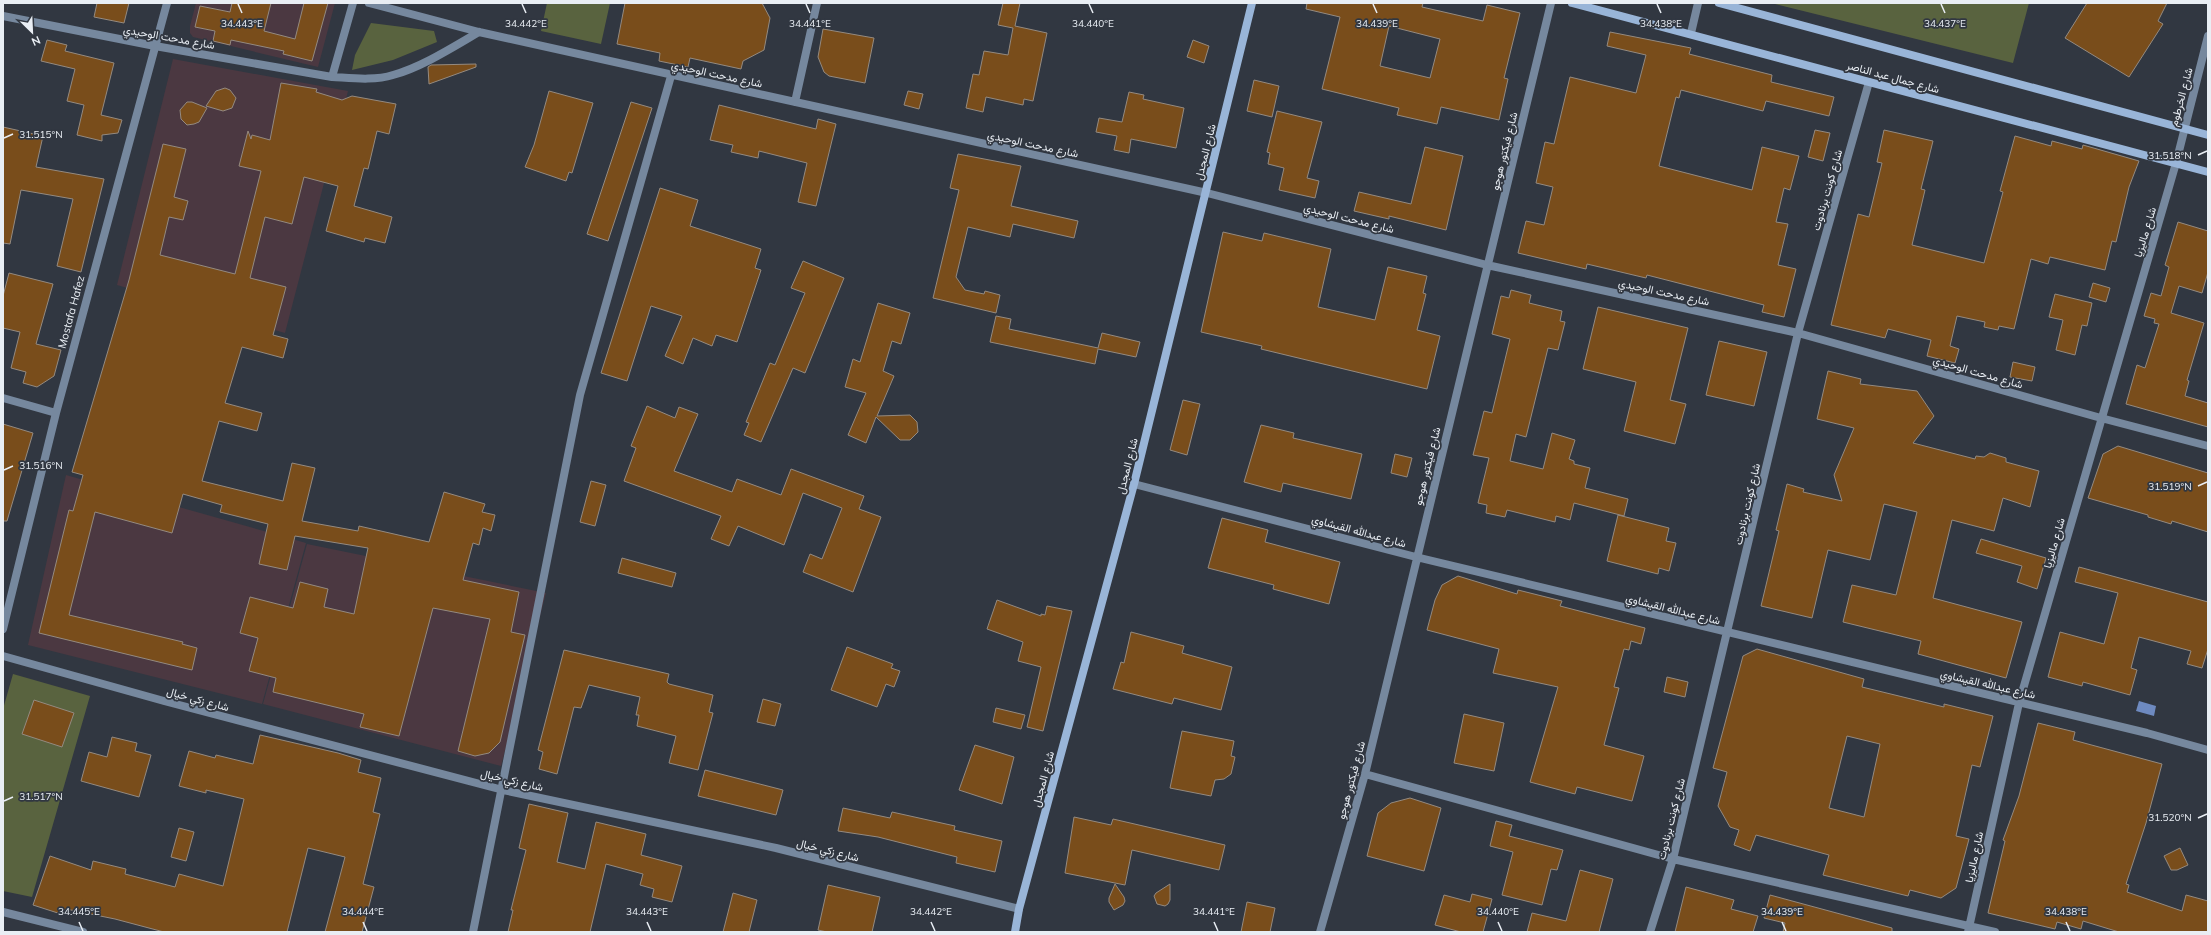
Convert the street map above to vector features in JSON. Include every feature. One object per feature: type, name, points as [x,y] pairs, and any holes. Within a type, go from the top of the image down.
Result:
[{"type":"main road","name":"شارع المجدل","points":[[1015,932],[1019,909],[1134,484],[1252,3]]},
{"type":"main road","name":"شارع جمال عبد الناصر","points":[[1572,3],[1691,33],[2208,172]]},
{"type":"main road","points":[[1719,3],[2208,135]]},
{"type":"street","name":"Mostafa Hafez","points":[[3,629],[56,413],[167,3]]},
{"type":"street","points":[[332,77],[354,3]]},
{"type":"street","name":"شارع مدحت الوحيدي","points":[[369,3],[480,32],[671,76],[1206,193],[1487,265],[1798,333],[2101,418],[2208,446]]},
{"type":"street","points":[[795,102],[817,3]]},
{"type":"street","name":"شارع فيكتور هوجو","points":[[1320,932],[1364,774],[1551,3]]},
{"type":"street","points":[[1691,33],[1698,3]]},
{"type":"street","name":"شارع مدحت الوحيدي","points":[[3,16],[155,46],[332,77],[359,79],[393,75],[438,56],[480,32]]},
{"type":"street","name":"شارع الخرطوم","points":[[2176,164],[2208,36]]},
{"type":"street","points":[[473,932],[503,790],[580,395],[671,76]]},
{"type":"street","name":"شارع كونت برنادوت","points":[[1650,932],[1673,859],[1728,633],[1798,333],[1869,82]]},
{"type":"street","name":"شارع ماليزيا","points":[[1969,928],[2019,703],[2176,164]]},
{"type":"street","points":[[3,398],[56,413]]},
{"type":"street","name":"شارع عبدالله القيشاوي","points":[[1134,484],[1416,557],[2208,750]]},
{"type":"street","name":"شارع زكي خيال","points":[[3,656],[164,701],[503,790],[776,848],[1019,909]]},
{"type":"street","points":[[1364,774],[1673,859],[1969,928],[1995,932]]},
{"type":"street","points":[[3,912],[83,932]]},
{"type":"shaded area","points":[[196,3],[335,3],[318,67],[193,37],[190,33],[190,26]]},
{"type":"shaded area","points":[[173,59],[348,91],[285,333],[117,285]]},
{"type":"shaded area","points":[[66,475],[306,543],[262,704],[28,645]]},
{"type":"shaded area","points":[[307,544],[546,593],[501,766],[263,704]]},
{"type":"green space","points":[[547,3],[610,3],[601,44],[541,31]]},
{"type":"green space","points":[[1771,3],[2029,3],[2013,63]]},
{"type":"green space","points":[[371,23],[434,31],[437,42],[393,60],[352,70],[355,55]]},
{"type":"green space","points":[[13,674],[90,696],[32,897],[3,891],[3,709]]},
{"type":"water","points":[[2139,701],[2156,706],[2154,716],[2136,711]]},
{"type":"building","points":[[97,3],[129,3],[124,23],[94,17]]},
{"type":"building","points":[[232,3],[271,3],[264,31],[295,39],[304,3],[328,3],[312,61],[283,54],[284,51],[231,40],[230,45],[213,41],[215,31],[195,27],[200,6],[230,12]]},
{"type":"building","points":[[625,3],[762,3],[770,18],[764,50],[743,61],[741,69],[690,58],[688,67],[659,61],[660,53],[617,44]]},
{"type":"building","points":[[1003,3],[1020,3],[1015,26],[1047,33],[1033,101],[1024,99],[1023,105],[986,97],[983,112],[966,108],[973,74],[979,75],[984,51],[1008,55],[1013,28],[998,25]]},
{"type":"building","points":[[1307,3],[1423,3],[1422,7],[1483,21],[1487,5],[1520,13],[1504,78],[1508,79],[1499,120],[1441,107],[1437,124],[1397,115],[1399,108],[1322,89],[1340,17],[1306,9]],"holes":[[[1389,26],[1440,39],[1430,78],[1380,66]]]},
{"type":"building","points":[[2087,3],[2167,3],[2158,21],[2163,24],[2129,77],[2065,38]]},
{"type":"building","points":[[823,29],[874,38],[865,83],[829,76],[824,72],[818,57]]},
{"type":"building","points":[[1610,32],[1691,48],[1689,54],[1772,75],[1771,82],[1834,97],[1829,116],[1766,101],[1763,111],[1681,90],[1679,98],[1676,97],[1659,166],[1752,190],[1762,147],[1799,156],[1790,190],[1784,188],[1776,222],[1788,224],[1778,265],[1796,269],[1784,317],[1762,312],[1764,305],[1647,275],[1646,278],[1587,264],[1586,269],[1518,253],[1526,221],[1544,225],[1553,187],[1536,183],[1545,142],[1554,144],[1570,77],[1636,93],[1646,55],[1607,46]]},
{"type":"building","points":[[47,40],[67,45],[65,51],[114,63],[101,115],[122,120],[118,133],[102,135],[102,141],[77,135],[84,105],[67,101],[75,69],[41,61]]},
{"type":"building","points":[[1193,40],[1209,46],[1204,63],[1187,57]]},
{"type":"building","points":[[476,64],[476,67],[429,84],[428,67],[431,65]]},
{"type":"building","points":[[1254,80],[1279,86],[1272,117],[1247,111]]},
{"type":"building","points":[[281,83],[317,89],[316,92],[342,100],[352,96],[396,104],[389,134],[377,131],[368,169],[364,168],[354,206],[392,217],[385,243],[365,238],[364,242],[326,231],[338,186],[304,177],[292,224],[265,217],[250,278],[286,287],[273,335],[288,339],[283,358],[242,347],[225,403],[262,413],[257,431],[219,421],[202,481],[283,501],[292,463],[315,468],[302,521],[358,531],[359,526],[429,542],[444,492],[485,504],[482,512],[495,515],[491,531],[483,528],[479,545],[473,543],[463,580],[519,592],[511,632],[525,635],[500,742],[489,753],[475,756],[458,751],[490,619],[433,608],[399,736],[360,727],[364,714],[273,692],[276,678],[249,671],[258,638],[240,633],[250,597],[293,608],[300,582],[328,589],[324,607],[354,614],[368,548],[295,536],[287,570],[259,564],[268,524],[220,512],[222,505],[183,494],[172,533],[95,512],[69,615],[183,642],[182,644],[197,648],[192,670],[39,633],[69,510],[73,511],[83,475],[72,472],[129,280],[163,144],[186,149],[174,197],[188,201],[183,220],[169,217],[160,255],[235,274],[261,171],[239,166],[248,131],[251,139],[252,135],[270,140]]},
{"type":"building","points":[[225,88],[230,90],[236,98],[232,108],[223,111],[206,106],[216,91]]},
{"type":"building","points":[[549,91],[593,103],[572,173],[569,172],[566,181],[525,167],[534,145]]},
{"type":"building","points":[[908,91],[923,94],[919,109],[904,105]]},
{"type":"building","points":[[1129,92],[1144,95],[1143,99],[1184,108],[1176,148],[1131,139],[1129,153],[1114,150],[1117,136],[1096,132],[1099,118],[1122,122]]},
{"type":"building","points":[[187,102],[192,102],[207,108],[199,122],[187,125],[181,119],[180,110]]},
{"type":"building","points":[[631,102],[652,108],[608,241],[587,234]]},
{"type":"building","points":[[719,105],[816,129],[818,119],[836,124],[816,206],[798,202],[807,163],[759,151],[758,158],[731,152],[733,145],[710,140]]},
{"type":"building","points":[[1277,111],[1322,122],[1307,178],[1319,181],[1315,198],[1279,190],[1284,168],[1268,164],[1270,153],[1267,152]]},
{"type":"building","points":[[3,127],[43,136],[36,167],[104,179],[81,272],[57,266],[73,199],[21,190],[10,244],[3,243]]},
{"type":"building","points":[[1815,130],[1830,133],[1823,161],[1808,157]]},
{"type":"building","points":[[1884,130],[1933,141],[1921,189],[1925,190],[1912,245],[1984,263],[2003,192],[2000,191],[2015,136],[2051,146],[2052,141],[2082,149],[2083,145],[2139,161],[2129,187],[2116,242],[2112,241],[2105,270],[2050,257],[2048,264],[2031,259],[2014,329],[1999,326],[1998,330],[1984,327],[1985,322],[1957,316],[1950,346],[1959,349],[1955,363],[1927,356],[1931,340],[1888,329],[1885,338],[1831,325],[1858,214],[1869,217],[1882,163],[1877,162]]},
{"type":"building","points":[[1425,147],[1463,156],[1446,230],[1389,216],[1389,219],[1354,211],[1359,192],[1411,204]]},
{"type":"building","points":[[958,154],[1021,166],[1011,206],[1078,221],[1074,238],[1013,224],[1010,237],[968,227],[956,277],[965,290],[984,294],[985,291],[1000,295],[996,313],[933,298],[959,190],[950,188]]},
{"type":"building","points":[[660,188],[698,200],[690,226],[761,249],[755,268],[761,270],[737,342],[716,335],[712,346],[693,338],[683,364],[665,356],[682,316],[651,306],[627,381],[601,373]]},
{"type":"building","points":[[2178,222],[2208,231],[2208,272],[2202,293],[2179,286],[2171,313],[2204,323],[2187,380],[2189,381],[2185,396],[2208,403],[2208,427],[2126,404],[2137,365],[2145,368],[2159,324],[2154,323],[2155,319],[2144,316],[2151,293],[2161,296],[2169,267],[2165,265]]},
{"type":"building","points":[[1223,232],[1262,241],[1264,233],[1331,249],[1318,307],[1375,320],[1388,267],[1427,276],[1423,293],[1426,294],[1417,330],[1440,336],[1427,389],[1261,349],[1262,346],[1201,332]]},
{"type":"building","points":[[803,261],[844,278],[805,373],[793,368],[761,442],[744,435],[749,423],[746,422],[770,363],[775,365],[805,293],[791,288]]},
{"type":"building","points":[[9,273],[53,284],[36,344],[61,350],[54,376],[37,387],[23,383],[26,372],[11,368],[20,332],[3,328],[3,296]]},
{"type":"building","points":[[2093,283],[2110,288],[2106,302],[2089,297]]},
{"type":"building","points":[[1511,290],[1531,295],[1529,303],[1562,311],[1560,321],[1565,322],[1558,350],[1548,348],[1526,437],[1516,434],[1510,461],[1543,469],[1552,433],[1575,440],[1569,459],[1574,461],[1574,464],[1590,468],[1585,488],[1628,499],[1624,516],[1574,503],[1570,520],[1556,516],[1555,522],[1507,510],[1505,517],[1486,513],[1487,505],[1478,503],[1489,458],[1473,455],[1484,411],[1492,413],[1510,339],[1492,334],[1501,296],[1509,298]]},
{"type":"building","points":[[2055,294],[2092,303],[2087,326],[2082,325],[2075,355],[2056,350],[2063,320],[2049,317]]},
{"type":"building","points":[[878,303],[910,313],[901,344],[892,341],[883,371],[894,376],[877,416],[910,415],[917,422],[918,432],[910,440],[900,440],[876,417],[866,443],[848,435],[866,393],[845,387],[853,359],[860,362]]},
{"type":"building","points":[[1598,307],[1688,328],[1670,400],[1686,404],[1675,444],[1624,431],[1636,382],[1583,369]]},
{"type":"building","points":[[996,316],[1011,319],[1009,329],[1098,348],[1102,333],[1140,342],[1136,357],[1098,349],[1095,364],[990,342]]},
{"type":"building","points":[[1719,341],[1767,352],[1754,406],[1706,395]]},
{"type":"building","points":[[2013,362],[2035,367],[2032,381],[2010,377]]},
{"type":"building","points":[[1828,371],[1861,379],[1860,384],[1917,391],[1934,416],[1913,443],[1975,459],[1976,456],[1984,457],[1990,453],[2006,458],[2006,462],[2039,471],[2030,507],[2003,498],[1994,531],[1952,520],[1933,598],[2022,622],[2006,678],[1918,654],[1921,641],[1843,622],[1852,585],[1896,595],[1917,512],[1884,504],[1870,560],[1828,550],[1812,618],[1761,606],[1779,531],[1776,530],[1787,484],[1804,489],[1803,492],[1842,501],[1834,475],[1854,428],[1817,419]]},
{"type":"building","points":[[1183,400],[1200,404],[1187,455],[1170,450]]},
{"type":"building","points":[[647,406],[675,418],[679,407],[698,414],[674,471],[732,492],[737,479],[781,495],[791,469],[864,496],[859,509],[881,517],[853,592],[803,572],[810,554],[822,559],[842,508],[803,493],[784,545],[738,526],[729,546],[711,539],[721,516],[624,481],[636,448],[631,446]]},
{"type":"building","points":[[3,424],[33,433],[7,521],[3,521]]},
{"type":"building","points":[[1261,425],[1294,433],[1293,438],[1362,454],[1351,499],[1283,483],[1281,492],[1244,482]]},
{"type":"building","points":[[2118,446],[2208,473],[2208,532],[2172,521],[2171,524],[2148,517],[2148,515],[2088,498],[2103,454]]},
{"type":"building","points":[[1395,454],[1412,458],[1407,477],[1391,473]]},
{"type":"building","points":[[591,481],[606,485],[595,526],[580,522]]},
{"type":"building","points":[[1618,515],[1669,528],[1666,541],[1676,543],[1669,571],[1659,568],[1658,574],[1607,561]]},
{"type":"building","points":[[1222,518],[1268,530],[1265,542],[1340,562],[1329,604],[1273,589],[1274,585],[1208,568]]},
{"type":"building","points":[[1981,539],[2046,558],[2037,589],[2017,582],[2022,566],[1976,553]]},
{"type":"building","points":[[622,558],[676,573],[672,587],[618,573]]},
{"type":"building","points":[[2079,567],[2208,602],[2208,649],[2202,668],[2187,664],[2191,651],[2139,637],[2131,668],[2137,670],[2130,695],[2083,682],[2082,686],[2048,677],[2060,632],[2104,644],[2118,593],[2075,582]]},
{"type":"building","points":[[1458,576],[1517,594],[1518,590],[1562,601],[1560,606],[1645,628],[1641,644],[1631,641],[1629,650],[1624,649],[1614,687],[1619,688],[1604,745],[1644,756],[1632,801],[1577,787],[1575,794],[1530,782],[1558,687],[1493,673],[1499,649],[1427,630],[1435,600],[1442,585]]},
{"type":"building","points":[[997,600],[1041,616],[1041,614],[1045,615],[1047,606],[1072,611],[1043,731],[1027,727],[1041,667],[1018,661],[1023,642],[987,629]]},
{"type":"building","points":[[1131,632],[1184,646],[1182,653],[1232,667],[1221,710],[1174,698],[1172,704],[1113,689],[1121,662],[1124,663]]},
{"type":"building","points":[[847,647],[893,664],[891,668],[900,671],[894,687],[886,684],[877,707],[831,690]]},
{"type":"building","points":[[1757,649],[1864,679],[1862,687],[1944,707],[1944,704],[1993,716],[1980,767],[1972,765],[1956,836],[1969,839],[1956,888],[1941,898],[1910,890],[1908,896],[1823,875],[1829,855],[1756,835],[1750,851],[1734,845],[1739,830],[1730,827],[1718,806],[1727,772],[1713,768],[1743,656]],"holes":[[[1847,736],[1880,744],[1864,817],[1829,808]]]},
{"type":"building","points":[[564,650],[669,674],[667,682],[669,684],[713,695],[709,712],[713,713],[698,770],[669,763],[676,736],[637,726],[639,715],[636,715],[640,697],[589,685],[581,708],[574,707],[557,774],[539,769],[543,752],[538,750]]},
{"type":"building","points":[[1667,677],[1688,682],[1685,697],[1664,692]]},
{"type":"building","points":[[763,699],[781,704],[775,726],[757,722]]},
{"type":"building","points":[[34,700],[74,713],[62,747],[22,734]]},
{"type":"building","points":[[996,708],[1025,715],[1021,729],[993,722]]},
{"type":"building","points":[[1464,714],[1504,723],[1494,771],[1454,763]]},
{"type":"building","points":[[2038,723],[2075,732],[2073,740],[2162,764],[2146,823],[2126,884],[2129,885],[2127,892],[2182,911],[2186,895],[2208,901],[2208,932],[2119,932],[2083,921],[2081,929],[2057,922],[2055,929],[1988,913],[2005,841],[2003,840],[2019,796]]},
{"type":"building","points":[[1182,731],[1234,741],[1231,756],[1235,757],[1231,774],[1224,779],[1215,780],[1211,796],[1170,788]]},
{"type":"building","points":[[260,735],[338,753],[361,760],[358,772],[381,778],[373,812],[380,814],[363,884],[374,887],[362,932],[325,932],[345,857],[308,848],[287,932],[164,932],[115,919],[66,909],[64,915],[33,905],[50,856],[91,870],[93,861],[126,869],[125,874],[175,887],[179,874],[223,886],[244,799],[206,790],[206,793],[179,786],[189,751],[215,758],[216,755],[253,764]]},
{"type":"building","points":[[112,737],[137,743],[135,751],[151,755],[139,797],[81,781],[89,752],[107,757]]},
{"type":"building","points":[[975,745],[1014,757],[1002,804],[959,790]]},
{"type":"building","points":[[705,770],[783,790],[776,815],[698,796]]},
{"type":"building","points":[[1410,798],[1441,808],[1424,871],[1367,856],[1378,813],[1391,803]]},
{"type":"building","points":[[529,804],[568,813],[557,862],[585,869],[596,822],[646,834],[641,855],[682,866],[672,902],[652,897],[654,889],[640,885],[643,874],[606,864],[590,932],[508,932],[513,910],[511,910],[526,850],[519,848]]},
{"type":"building","points":[[843,808],[890,818],[892,812],[955,826],[954,830],[1002,841],[995,872],[956,863],[957,857],[878,837],[838,831]]},
{"type":"building","points":[[1074,817],[1111,825],[1113,819],[1225,845],[1219,870],[1132,850],[1125,885],[1065,873]]},
{"type":"building","points":[[1496,821],[1512,825],[1509,836],[1563,850],[1557,870],[1551,869],[1542,905],[1502,895],[1513,852],[1490,846]]},
{"type":"building","points":[[179,828],[194,832],[186,861],[171,857]]},
{"type":"building","points":[[2180,848],[2188,865],[2177,870],[2171,870],[2164,856]]},
{"type":"building","points":[[1580,870],[1613,879],[1599,932],[1527,932],[1532,913],[1566,921]]},
{"type":"building","points":[[1115,884],[1125,901],[1123,905],[1114,910],[1109,902],[1109,898]]},
{"type":"building","points":[[1170,884],[1170,900],[1168,904],[1165,906],[1157,904],[1154,896]]},
{"type":"building","points":[[828,885],[880,897],[872,932],[827,932],[818,930]]},
{"type":"building","points":[[1686,887],[1734,900],[1731,909],[1758,916],[1753,932],[1675,932]]},
{"type":"building","points":[[733,893],[757,900],[749,932],[723,932]]},
{"type":"building","points":[[1472,894],[1492,899],[1483,932],[1461,932],[1435,925],[1444,895],[1470,902]]},
{"type":"building","points":[[1770,895],[1892,928],[1892,932],[1783,932],[1785,923],[1764,918]]},
{"type":"building","points":[[1247,902],[1275,908],[1270,932],[1241,932]]}]
